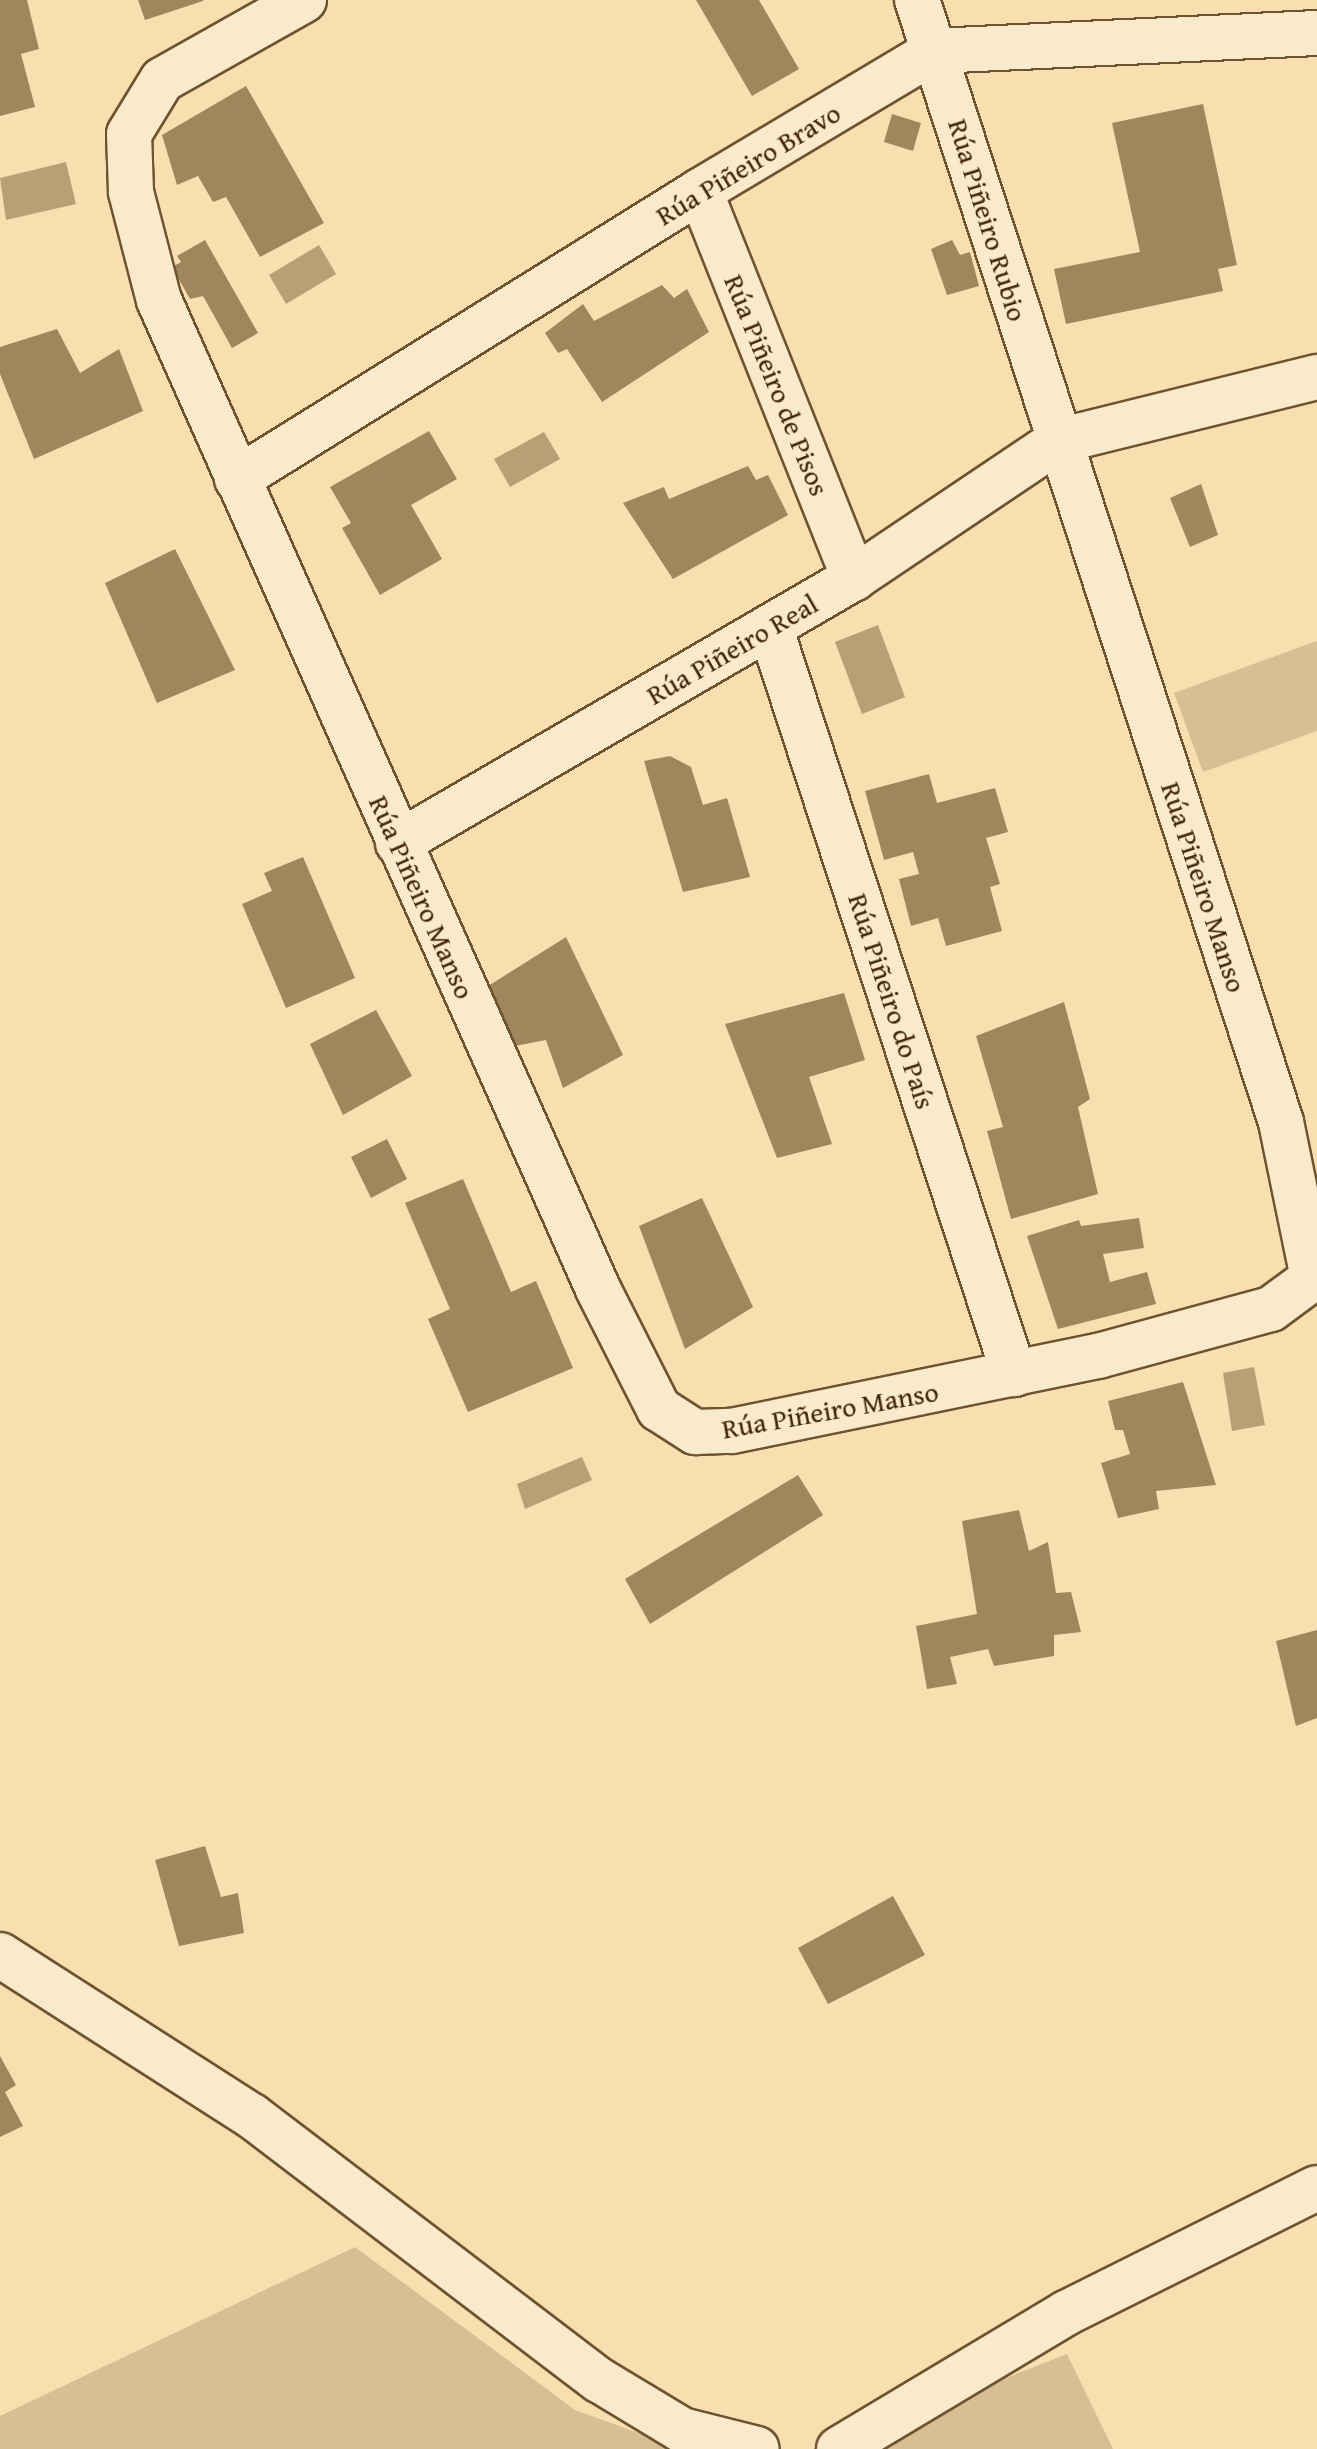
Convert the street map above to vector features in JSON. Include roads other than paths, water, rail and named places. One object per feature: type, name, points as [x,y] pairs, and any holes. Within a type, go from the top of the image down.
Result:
[{"type":"street","name":"Rúa Piñeiro Manso","points":[[304,0],[162,80],[129,134],[131,192],[159,300],[598,1289],[659,1409],[695,1432],[732,1431],[1098,1356],[1271,1309],[1313,1278],[1281,1122],[1058,441]]},
{"type":"street","name":"Rúa Piñeiro Rubio","points":[[917,0],[1058,441]]},
{"type":"street","name":"Rúa Piñeiro Bravo","points":[[237,479],[700,191],[935,51],[1317,33]]},
{"type":"street","name":"Rúa Piñeiro de Pisos","points":[[700,191],[854,578]]},
{"type":"street","points":[[1058,441],[1317,377]]},
{"type":"street","name":"Rúa Piñeiro Real","points":[[398,843],[854,578],[1058,441]]},
{"type":"street","name":"Rúa Piñeiro do País","points":[[770,627],[1014,1374]]},
{"type":"street","points":[[0,1955],[252,2116],[599,2380],[682,2430],[757,2449]]},
{"type":"street","points":[[839,2449],[1066,2313],[1317,2188]]}]
